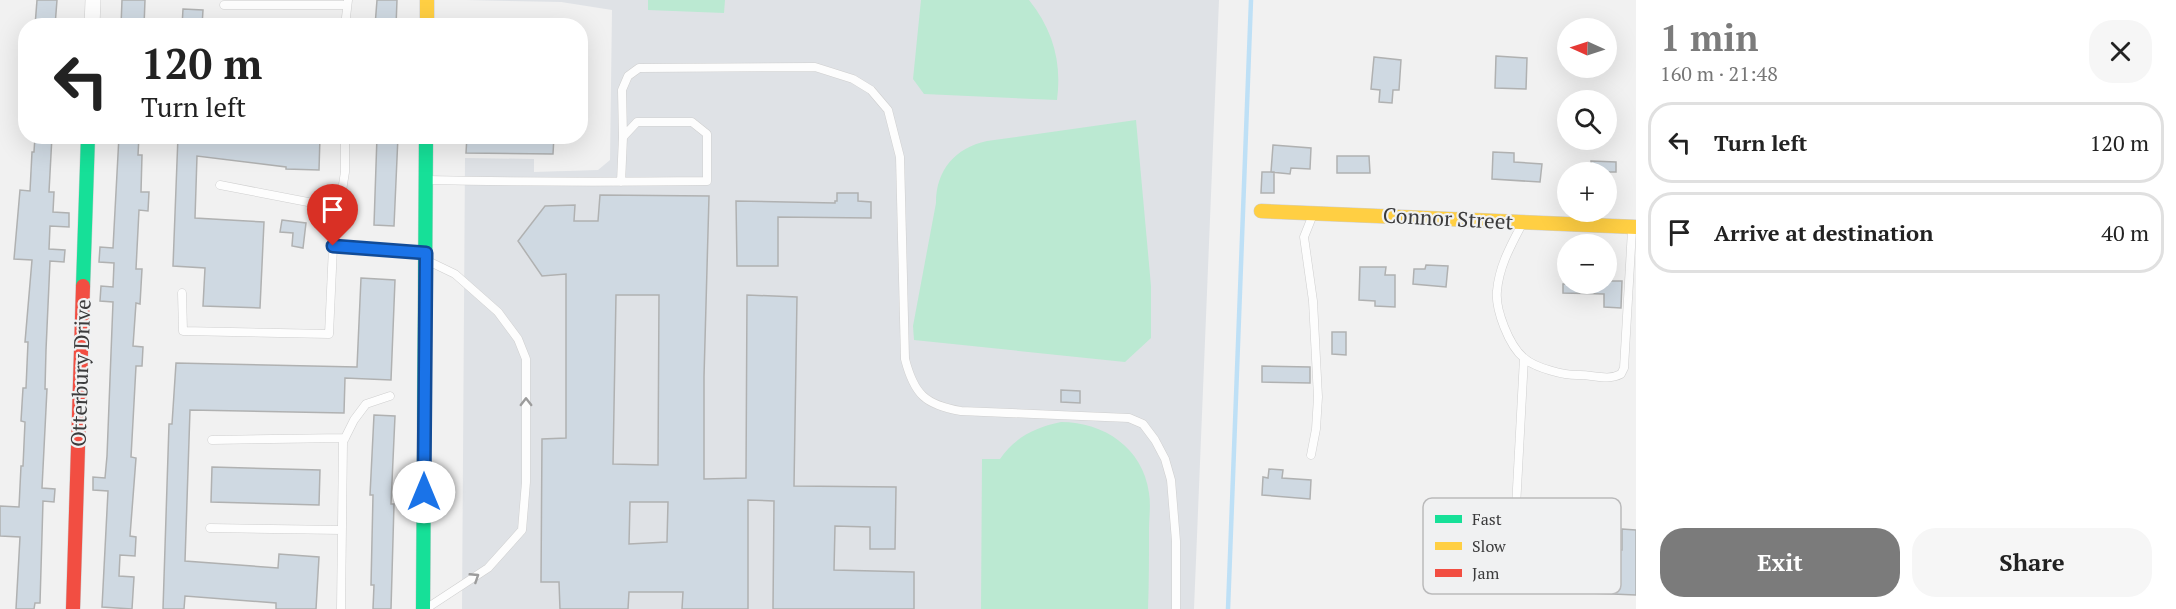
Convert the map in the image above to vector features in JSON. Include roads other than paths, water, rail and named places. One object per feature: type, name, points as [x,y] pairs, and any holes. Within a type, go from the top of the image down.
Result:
[{"type":"street","points":[[92,18],[93,0]]},
{"type":"street","points":[[427,0],[427,18]]},
{"type":"street","name":"Otterbury Drive","points":[[73,609],[88,144]]},
{"type":"street","points":[[425,609],[426,144]]},
{"type":"street","name":"Connor Street","points":[[1261,211],[1634,227]]},
{"type":"lane","points":[[224,4],[347,2],[346,18]]},
{"type":"lane","points":[[621,182],[622,90],[628,76],[639,68],[815,67],[853,79],[871,90],[888,110],[900,157],[905,359],[910,378],[918,392],[942,408],[961,411],[1129,418],[1143,424],[1165,459],[1171,480],[1176,541],[1176,609]]},
{"type":"lane","points":[[426,180],[533,183],[706,180],[707,134],[692,122],[637,122],[623,137]]},
{"type":"lane","points":[[183,293],[183,332],[329,334],[333,246],[345,172],[345,144]]},
{"type":"lane","points":[[220,185],[339,208]]},
{"type":"lane","points":[[1311,455],[1316,429],[1318,397],[1313,301],[1304,237],[1314,213]]},
{"type":"lane","points":[[1523,222],[1501,268],[1496,297],[1500,317],[1508,336],[1524,358],[1556,373],[1610,378],[1621,374],[1626,357],[1634,227]]},
{"type":"lane","points":[[333,246],[425,256],[455,274],[498,312],[518,339],[526,359],[526,482],[522,530],[488,568],[425,609]]},
{"type":"lane","points":[[1516,498],[1524,358]]},
{"type":"lane","points":[[341,609],[343,442],[354,420],[366,404],[390,396]]},
{"type":"lane","points":[[212,440],[345,438]]},
{"type":"lane","points":[[210,528],[342,530]]},
{"type":"waterway","points":[[1228,609],[1251,0]]}]
